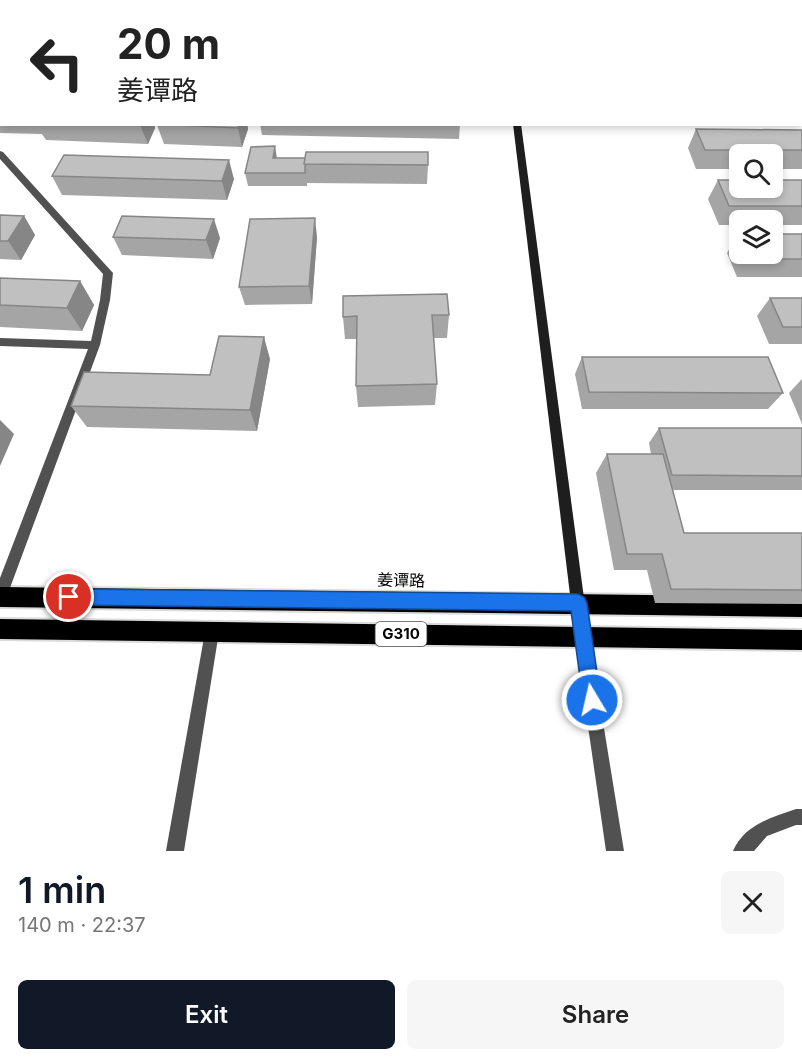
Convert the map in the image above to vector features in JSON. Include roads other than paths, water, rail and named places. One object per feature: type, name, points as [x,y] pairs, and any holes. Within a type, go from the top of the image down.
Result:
[{"type":"highway","name":"姜谭路","points":[[0,596],[802,607]]},
{"type":"highway","name":"G310","points":[[0,629],[802,640]]},
{"type":"main road","points":[[517,126],[582,636]]},
{"type":"street","points":[[0,154],[108,273],[105,300],[95,345],[0,596]]},
{"type":"street","points":[[0,342],[95,345]]},
{"type":"street","points":[[175,851],[212,632]]},
{"type":"street","points":[[582,636],[615,851]]},
{"type":"street","points":[[742,851],[761,830],[796,817],[802,817]]}]
